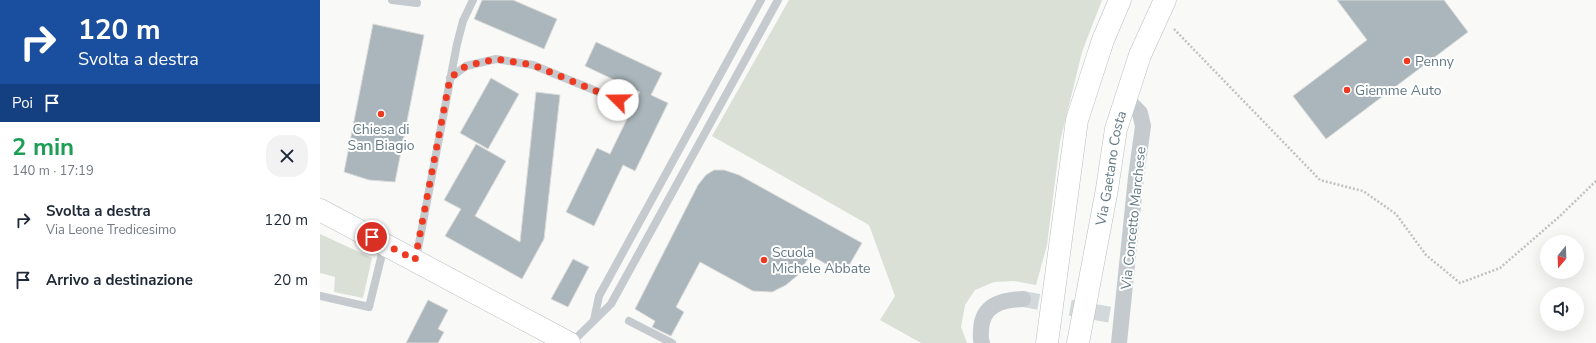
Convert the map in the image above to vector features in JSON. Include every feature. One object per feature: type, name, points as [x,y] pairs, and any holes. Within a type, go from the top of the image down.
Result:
[{"type":"street","points":[[1047,343],[1077,120],[1102,40],[1120,0]]},
{"type":"street","name":"Via Gaetano Costa","points":[[1078,343],[1107,189],[1116,129],[1140,55],[1162,6]]},
{"type":"street","name":"Via Concetto Marchese","points":[[1119,343],[1123,317],[1142,126],[1140,113],[1126,99]]},
{"type":"street","points":[[320,210],[570,343]]},
{"type":"street","points":[[982,343],[981,320],[992,306],[1010,300],[1023,299]]},
{"type":"lane","points":[[392,0],[417,3]]},
{"type":"lane","points":[[415,260],[457,44],[463,21],[473,0]]},
{"type":"lane","points":[[594,320],[599,296],[761,0]]},
{"type":"lane","points":[[570,343],[611,304],[778,0]]},
{"type":"lane","points":[[450,78],[466,66],[496,59],[533,65],[618,100]]},
{"type":"lane","points":[[320,296],[369,307],[384,244]]},
{"type":"lane","points":[[629,321],[672,343]]},
{"type":"path","points":[[1162,6],[1320,180],[1363,191],[1396,214],[1426,255],[1460,283],[1500,268],[1560,216],[1596,180]]},
{"type":"shaded area","points":[[789,0],[1102,0],[1082,52],[1060,142],[1047,245],[1036,285],[1014,281],[994,282],[975,290],[965,305],[961,327],[967,343],[921,343],[880,320],[895,296],[869,225],[712,136]]},
{"type":"shaded area","points":[[320,234],[372,258],[363,298],[334,292],[335,277],[320,273]]},
{"type":"building","points":[[482,0],[513,0],[557,19],[544,49],[474,19]]},
{"type":"building","points":[[1337,0],[1444,0],[1468,32],[1326,139],[1293,96],[1367,40]]},
{"type":"building","name":"Chiesa di San Biagio","points":[[373,24],[424,35],[395,182],[369,180],[344,172]]},
{"type":"building","points":[[596,42],[662,73],[651,95],[668,103],[635,171],[623,165],[594,226],[566,212],[597,148],[610,154],[640,92],[585,66]]},
{"type":"building","points":[[491,78],[519,94],[488,149],[460,133]]},
{"type":"building","points":[[536,92],[560,95],[544,239],[522,279],[445,236],[461,209],[444,200],[476,144],[506,161],[475,216],[520,242]]},
{"type":"building","points":[[714,170],[724,170],[739,175],[862,243],[844,274],[810,255],[798,275],[786,285],[772,292],[753,291],[700,262],[676,307],[684,312],[671,336],[652,327],[655,321],[635,309],[698,185],[706,175]]},
{"type":"building","points":[[573,259],[589,267],[568,307],[551,299]]},
{"type":"building","points":[[428,300],[448,310],[438,329],[444,332],[438,343],[406,343]]},
{"type":"tunnel","points":[[1023,299],[1123,317]]},
{"type":"place","name":"Penny","points":[[1407,61]]},
{"type":"place","name":"Giemme Auto","points":[[1347,90]]},
{"type":"place","name":"Chiesa di San Biagio","points":[[381,114]]},
{"type":"place","name":"Scuola Michele Abbate","points":[[764,260]]},
{"type":"route","points":[[372,237],[415,260],[450,78],[466,66],[496,59],[533,65],[618,100]]}]
